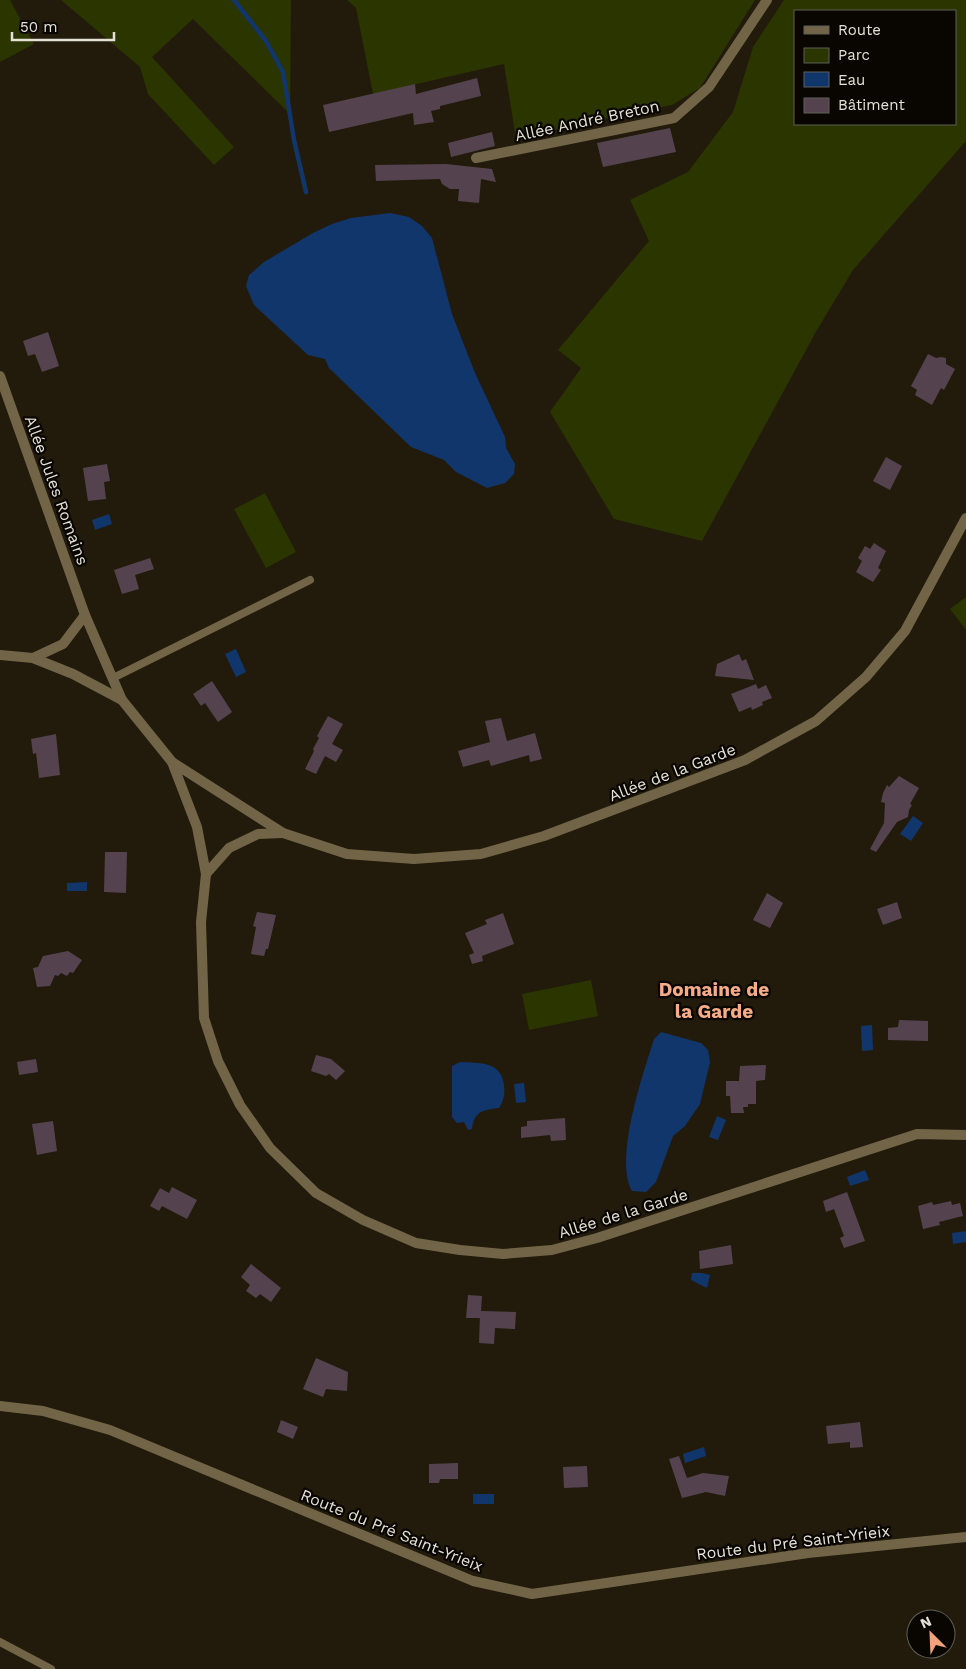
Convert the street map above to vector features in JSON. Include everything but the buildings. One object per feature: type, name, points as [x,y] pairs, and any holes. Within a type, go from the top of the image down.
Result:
[{"type":"street","name":"Allée André Breton","points":[[476,158],[674,118],[709,87],[767,0]]},
{"type":"street","name":"Allée Jules Romains","points":[[0,376],[85,615],[122,700]]},
{"type":"street","name":"Allée de la Garde","points":[[172,762],[284,833],[347,854],[414,859],[481,854],[544,836],[745,760],[816,721],[866,677],[906,631],[966,518]]},
{"type":"street","points":[[33,658],[63,644],[85,615]]},
{"type":"street","name":"Allée de la Garde","points":[[0,655],[33,658],[73,674],[122,700],[172,762],[196,827],[206,874],[201,922],[204,1018],[218,1062],[240,1105],[270,1148],[316,1192],[363,1220],[416,1243],[460,1250],[503,1254],[552,1250],[597,1238],[917,1134],[966,1135]]},
{"type":"street","name":"Allée de la Garde","points":[[206,874],[229,848],[258,834],[284,833]]},
{"type":"street","name":"Route du Pré Saint-Yrieix","points":[[0,1406],[43,1411],[110,1430],[473,1581],[532,1594],[808,1554],[966,1537]]},
{"type":"lane","points":[[113,678],[310,580]]},
{"type":"lane","points":[[0,1642],[51,1669]]},
{"type":"green space","points":[[0,0],[10,0],[34,44],[0,62]]},
{"type":"green space","points":[[61,0],[291,0],[290,114],[193,19],[152,57],[234,147],[214,165],[148,94],[140,67]]},
{"type":"green space","points":[[347,0],[755,0],[700,88],[672,105],[516,139],[504,64],[373,94],[356,8]]},
{"type":"green space","points":[[784,0],[966,0],[966,141],[853,270],[817,330],[702,541],[614,519],[550,412],[581,368],[558,350],[649,241],[630,200],[688,172],[733,112],[753,47]]},
{"type":"green space","points":[[265,493],[296,552],[266,568],[234,509]]},
{"type":"green space","points":[[966,597],[966,630],[950,609]]},
{"type":"green space","points":[[591,980],[598,1016],[529,1030],[522,994]]},
{"type":"water","points":[[390,213],[409,217],[422,226],[432,238],[452,314],[475,373],[505,437],[506,448],[515,464],[514,474],[505,483],[487,488],[456,472],[444,460],[411,447],[329,368],[325,359],[308,355],[254,305],[246,286],[249,275],[264,262],[332,224],[351,218]]},
{"type":"water","points":[[109,514],[112,524],[95,530],[92,520]]},
{"type":"water","points":[[236,649],[246,672],[236,677],[225,654]]},
{"type":"water","points":[[913,816],[923,823],[911,841],[900,834]]},
{"type":"water","points":[[87,882],[87,891],[67,891],[67,883]]},
{"type":"water","points":[[872,1025],[873,1050],[862,1051],[861,1026]]},
{"type":"water","points":[[661,1032],[701,1043],[708,1050],[710,1062],[700,1104],[685,1126],[673,1136],[656,1182],[646,1192],[632,1191],[627,1176],[626,1158],[632,1116],[654,1039]]},
{"type":"water","points":[[460,1062],[482,1063],[494,1067],[499,1071],[504,1085],[504,1097],[499,1108],[480,1112],[475,1118],[472,1129],[468,1130],[464,1122],[457,1123],[452,1117],[452,1066]]},
{"type":"water","points":[[524,1083],[526,1102],[516,1103],[514,1084]]},
{"type":"water","points":[[717,1116],[726,1120],[718,1140],[709,1137]]},
{"type":"water","points":[[865,1170],[869,1180],[850,1186],[847,1177]]},
{"type":"water","points":[[966,1231],[966,1242],[953,1244],[952,1233]]},
{"type":"water","points":[[692,1273],[710,1275],[707,1288],[691,1280]]},
{"type":"water","points":[[704,1447],[706,1456],[685,1463],[683,1454]]},
{"type":"water","points":[[473,1494],[494,1494],[494,1504],[473,1504]]},
{"type":"waterway","points":[[234,0],[266,41],[283,72],[294,140],[306,192]]},
{"type":"district","name":"Domaine de la Garde","points":[[714,1000]]}]
